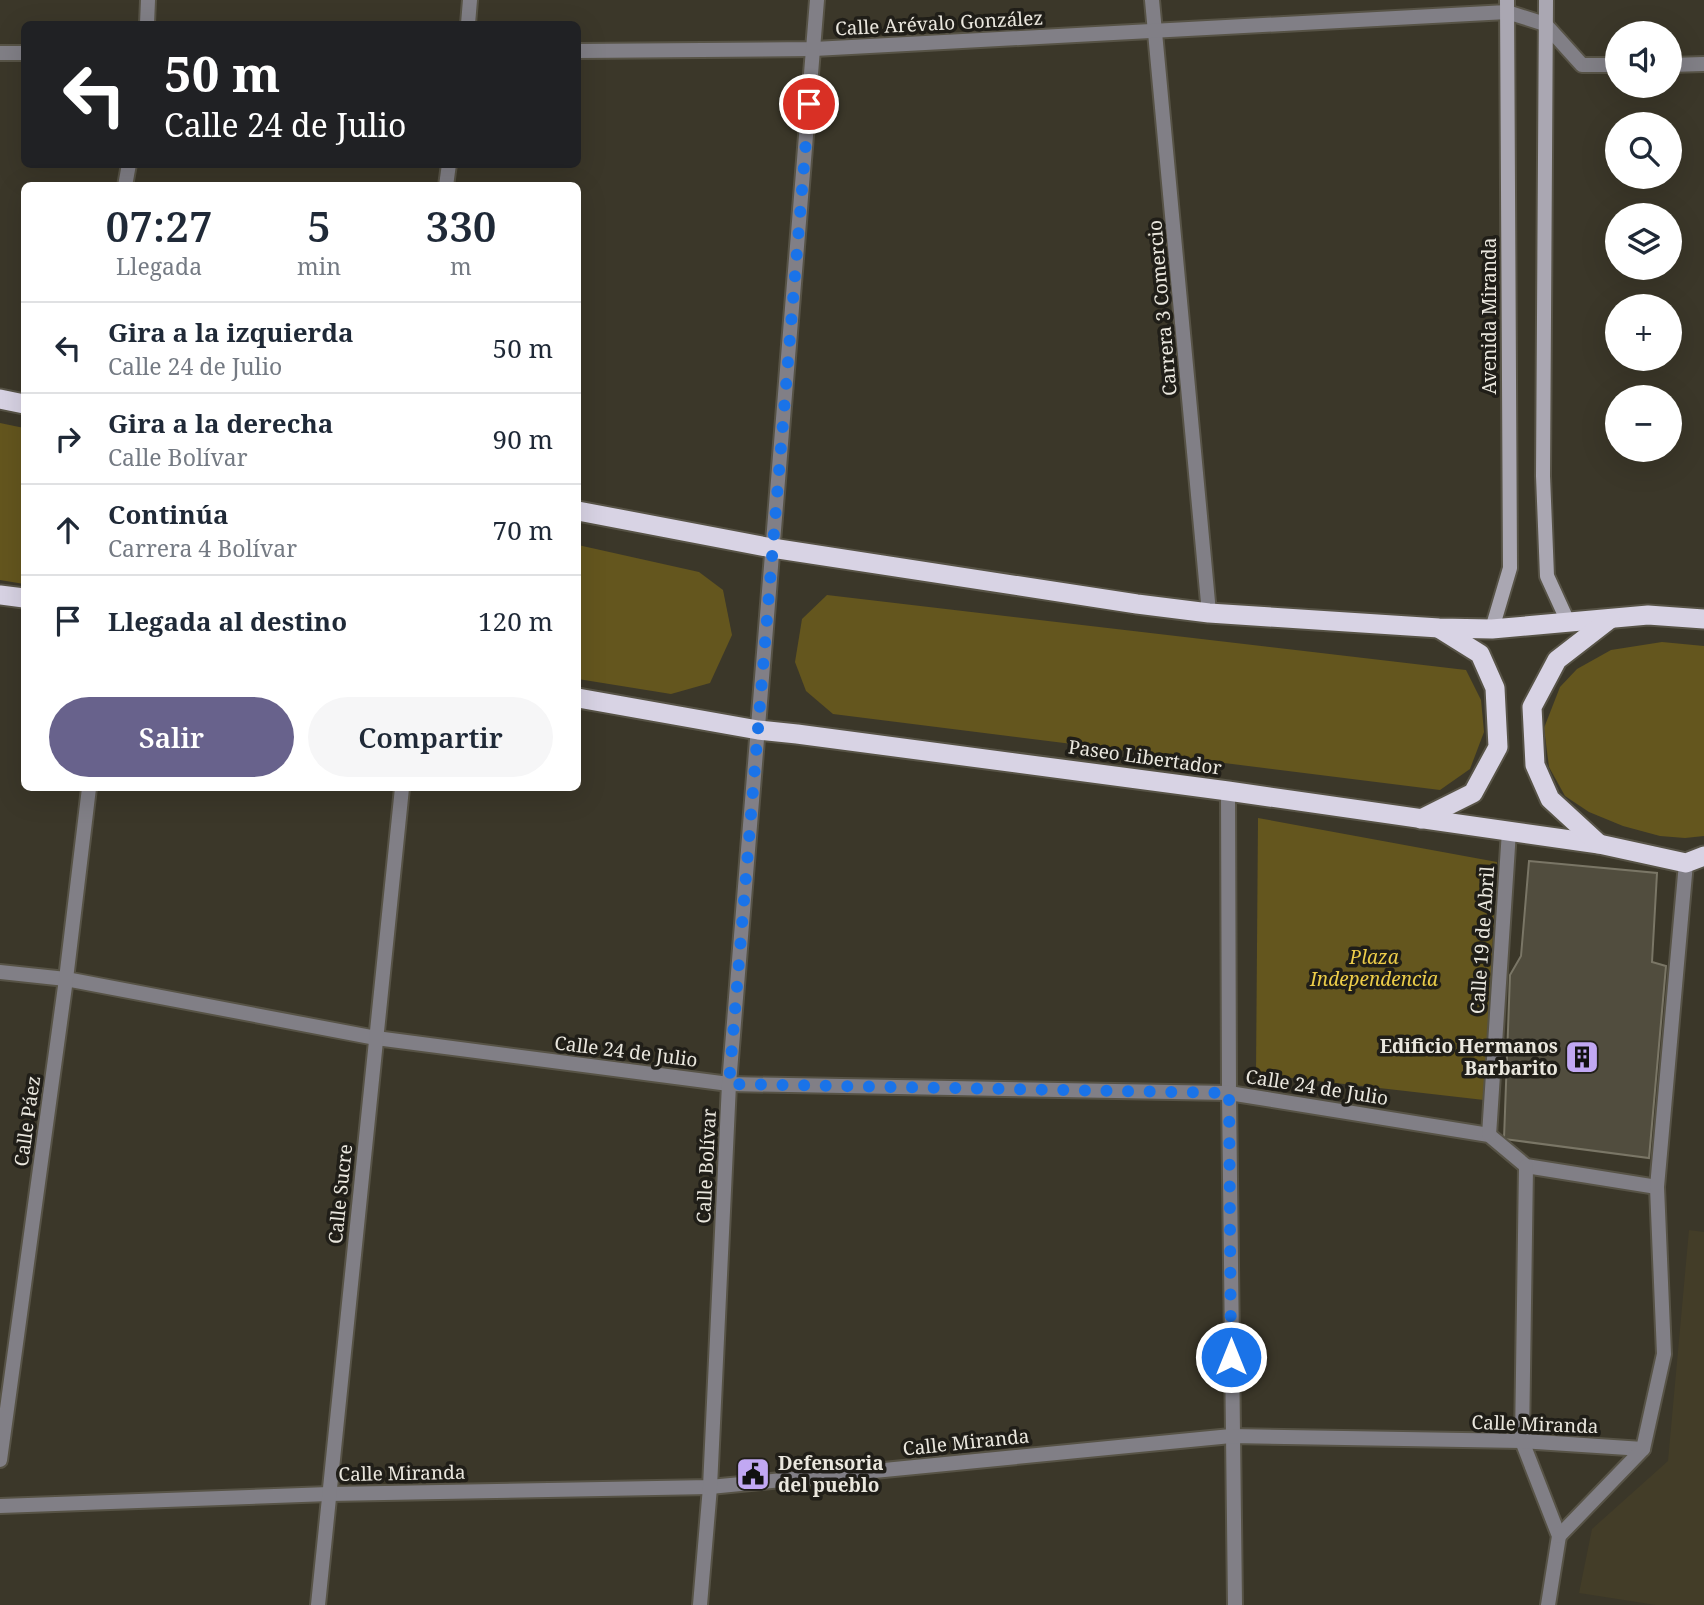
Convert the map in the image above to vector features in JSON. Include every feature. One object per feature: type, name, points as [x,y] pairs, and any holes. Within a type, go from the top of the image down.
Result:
[{"type":"highway","points":[[0,399],[21,403]]},
{"type":"highway","points":[[581,512],[772,548],[1209,613],[1492,629],[1648,615],[1704,619]]},
{"type":"highway","points":[[0,595],[21,598]]},
{"type":"highway","points":[[1599,844],[1550,799],[1535,765],[1532,707],[1557,660],[1611,619]]},
{"type":"highway","points":[[1421,819],[1473,793],[1499,747],[1496,688],[1480,654],[1439,628]]},
{"type":"highway","name":"Paseo Libertador","points":[[581,699],[758,730],[1228,791],[1695,860]]},
{"type":"main road","points":[[1546,0],[1544,501],[1547,576],[1568,622]]},
{"type":"main road","name":"Avenida Miranda","points":[[1492,629],[1510,568],[1507,6]]},
{"type":"street","points":[[147,21],[148,0]]},
{"type":"street","points":[[468,21],[470,0]]},
{"type":"street","name":"Calle Bolívar","points":[[700,1605],[710,1487],[729,1084],[817,0]]},
{"type":"street","name":"Carrera 3 Comercio","points":[[1152,0],[1209,613]]},
{"type":"street","name":"Calle Arévalo González","points":[[581,51],[814,49],[1156,32],[1507,6],[1545,23]]},
{"type":"street","points":[[1545,23],[1582,65],[1605,65]]},
{"type":"street","points":[[0,53],[21,53]]},
{"type":"street","points":[[1682,65],[1704,64]]},
{"type":"street","name":"Calle Páez","points":[[0,1460],[66,979],[89,791]]},
{"type":"street","name":"Calle Sucre","points":[[318,1605],[402,791]]},
{"type":"street","points":[[1228,791],[1234,1605]]},
{"type":"street","name":"Calle 19 de Abril","points":[[1489,1135],[1509,831]]},
{"type":"street","points":[[1559,1536],[1643,1448],[1664,1354],[1657,1187],[1695,860]]},
{"type":"street","name":"Calle 24 de Julio","points":[[0,972],[66,979],[376,1038],[729,1084],[1229,1093],[1489,1135]]},
{"type":"street","points":[[1489,1135],[1526,1166],[1657,1187]]},
{"type":"street","points":[[1526,1166],[1522,1441],[1559,1536],[1548,1605]]},
{"type":"street","name":"Calle Miranda","points":[[0,1506],[329,1494],[710,1487],[1231,1436],[1522,1441],[1643,1448]]},
{"type":"shaded area","points":[[1689,1230],[1704,1232],[1704,1605],[1656,1605],[1579,1593],[1592,1529],[1668,1461]]},
{"type":"green space","points":[[0,423],[21,427],[21,584],[0,580]]},
{"type":"green space","points":[[581,546],[699,572],[723,590],[732,635],[710,683],[671,694],[581,679]]},
{"type":"green space","points":[[827,595],[1466,670],[1481,700],[1484,732],[1470,769],[1440,790],[833,714],[806,691],[795,662],[802,619]]},
{"type":"green space","points":[[1662,642],[1704,646],[1704,836],[1660,836],[1623,826],[1589,812],[1565,796],[1549,767],[1544,728],[1560,687],[1577,669],[1611,650]]},
{"type":"green space","name":"Plaza Independencia","points":[[1258,818],[1497,862],[1484,1100],[1256,1074]]},
{"type":"building","name":"Edificio Hermanos Barbarito","points":[[1529,861],[1657,873],[1652,962],[1666,966],[1649,1158],[1504,1139],[1510,975],[1521,956]]},
{"type":"place","name":"Edificio Hermanos Barbarito","points":[[1582,1057]]},
{"type":"place","name":"Defensoria del pueblo","points":[[753,1474]]},
{"type":"route","points":[[809,104],[729,1084],[1229,1093],[1231,1357]]}]
